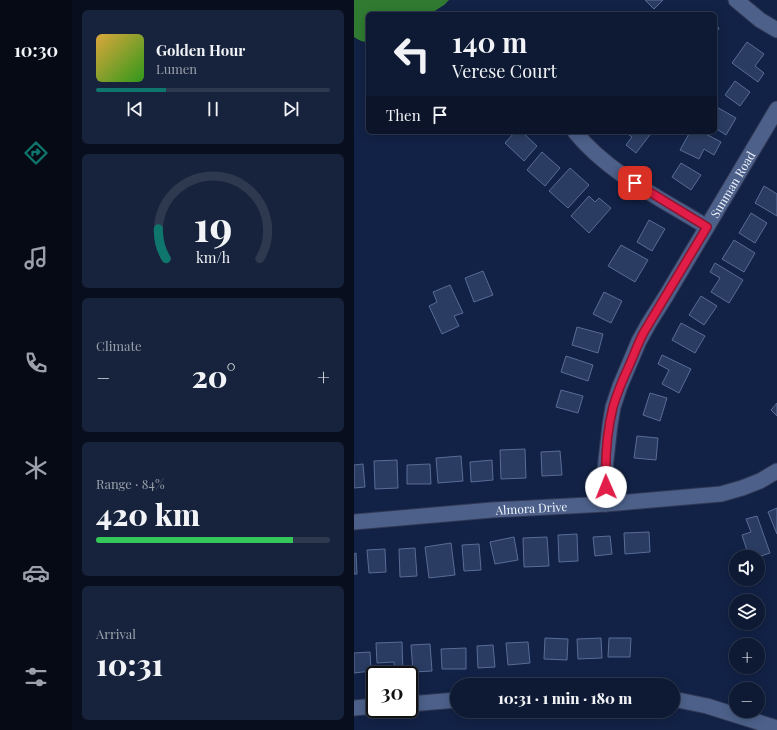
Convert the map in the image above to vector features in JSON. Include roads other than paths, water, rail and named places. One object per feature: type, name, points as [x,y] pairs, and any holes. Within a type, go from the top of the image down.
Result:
[{"type":"street","points":[[736,0],[760,20],[777,30]]},
{"type":"street","name":"Sunman Road","points":[[606,504],[605,469],[610,425],[613,407],[620,386],[649,324],[777,109]]},
{"type":"street","points":[[577,134],[594,153],[635,183],[707,227]]},
{"type":"street","name":"Almora Drive","points":[[354,522],[484,511],[606,504],[721,494],[760,481],[777,471]]},
{"type":"street","points":[[680,700],[706,706],[777,728]]},
{"type":"street","points":[[418,703],[450,701]]},
{"type":"street","points":[[354,708],[366,707]]}]
